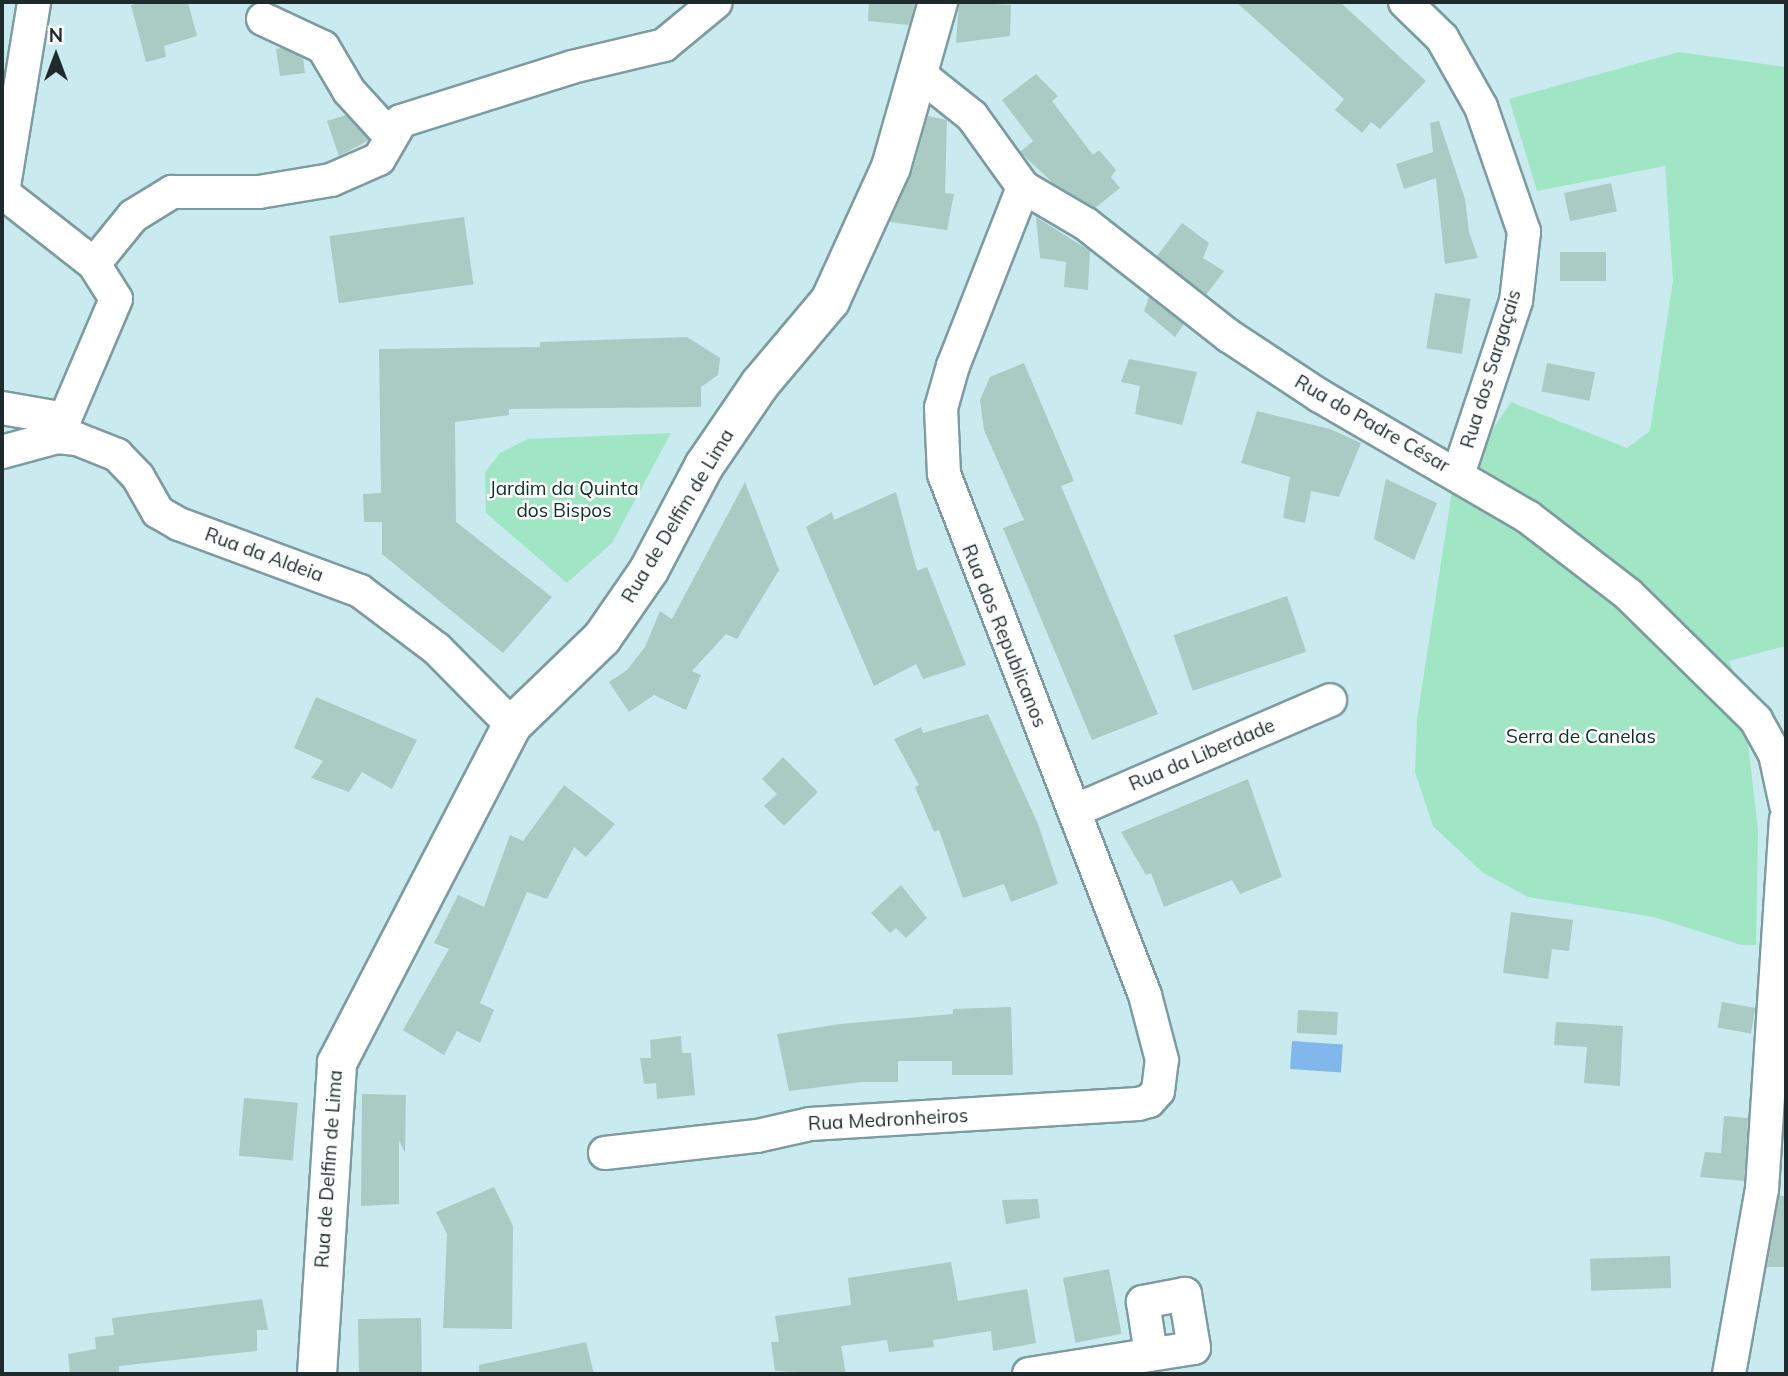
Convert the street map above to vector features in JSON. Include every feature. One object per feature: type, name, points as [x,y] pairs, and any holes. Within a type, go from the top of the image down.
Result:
[{"type":"main road","name":"Rua de Delfim de Lima","points":[[317,1374],[337,1063],[512,725],[602,638],[649,570],[704,466],[760,384],[830,301],[891,167],[938,2]]},
{"type":"street","points":[[2,408],[61,428],[117,299],[94,264],[2,192],[34,2]]},
{"type":"street","points":[[94,264],[133,216],[172,192],[258,192],[331,180],[379,159],[401,121],[572,67],[664,45],[716,2]]},
{"type":"street","name":"Rua dos Sargaçais","points":[[1405,2],[1442,38],[1481,107],[1524,232],[1516,301],[1458,474]]},
{"type":"street","points":[[263,19],[323,47],[349,91],[391,137]]},
{"type":"street","name":"Rua do Padre César","points":[[918,73],[972,116],[1023,187],[1086,224],[1229,336],[1320,396],[1528,517],[1628,594],[1742,704],[1775,754],[1786,805]]},
{"type":"street","name":"Rua dos Republicanos","points":[[1023,187],[953,366],[941,408],[941,452],[948,494],[1145,995],[1162,1060],[1162,1082]]},
{"type":"street","name":"Rua da Aldeia","points":[[2,452],[61,428],[78,439],[117,455],[138,477],[158,512],[178,524],[360,591],[437,649],[512,725]]},
{"type":"street","name":"Rua da Liberdade","points":[[1074,811],[1331,700]]},
{"type":"street","points":[[1729,1374],[1774,1191],[1786,820]]},
{"type":"street","name":"Rua Medronheiros","points":[[605,1153],[757,1136],[810,1124],[1138,1104],[1154,1098],[1162,1082]]},
{"type":"street","points":[[1028,1374],[1132,1362]]},
{"type":"green space","name":"Serra de Canelas","points":[[1679,52],[1786,67],[1786,646],[1729,661],[1742,691],[1758,830],[1756,945],[1741,945],[1654,917],[1528,897],[1482,872],[1433,826],[1415,772],[1417,719],[1452,491],[1511,402],[1627,448],[1650,431],[1673,281],[1665,166],[1537,191],[1509,99]]},
{"type":"green space","name":"Jardim da Quinta dos Bispos","points":[[671,433],[612,543],[567,583],[486,513],[485,472],[500,453],[528,439]]},
{"type":"water","points":[[1292,1041],[1343,1045],[1341,1072],[1290,1069]]},
{"type":"building","points":[[144,2],[188,2],[197,36],[164,46],[166,57],[146,62],[131,5]]},
{"type":"building","points":[[869,2],[915,2],[909,25],[868,21]]},
{"type":"building","points":[[959,2],[1011,5],[1010,36],[956,43]]},
{"type":"building","points":[[1236,2],[1340,2],[1426,81],[1380,129],[1371,122],[1362,133],[1335,110],[1344,99]]},
{"type":"building","points":[[282,48],[303,58],[305,73],[280,76],[276,49]]},
{"type":"building","points":[[1036,74],[1058,96],[1052,101],[1093,155],[1099,150],[1116,170],[1111,177],[1120,188],[1095,208],[1053,183],[1020,152],[1033,141],[1002,100]]},
{"type":"building","points":[[346,115],[369,140],[339,156],[327,121]]},
{"type":"building","points":[[928,116],[947,120],[945,193],[954,194],[947,230],[890,222],[912,173]]},
{"type":"building","points":[[1439,121],[1465,199],[1469,232],[1478,258],[1445,264],[1436,178],[1404,189],[1396,164],[1433,152],[1430,123]]},
{"type":"building","points":[[1611,183],[1617,211],[1570,221],[1564,193]]},
{"type":"building","points":[[464,217],[473,284],[339,303],[329,236]]},
{"type":"building","points":[[1036,217],[1090,251],[1088,290],[1064,287],[1066,262],[1040,258]]},
{"type":"building","points":[[1182,223],[1209,243],[1203,258],[1224,271],[1206,295],[1157,256]]},
{"type":"building","points":[[1560,252],[1606,252],[1606,281],[1560,281]]},
{"type":"building","points":[[1435,293],[1471,299],[1462,354],[1426,348]]},
{"type":"building","points":[[1149,297],[1184,324],[1175,337],[1144,311]]},
{"type":"building","points":[[687,337],[720,358],[718,375],[701,387],[701,407],[509,409],[509,415],[455,422],[456,522],[552,597],[503,653],[382,554],[382,522],[364,522],[363,494],[381,493],[379,349],[540,347],[540,342]]},
{"type":"building","points":[[1129,359],[1197,372],[1182,425],[1135,414],[1140,386],[1121,382]]},
{"type":"building","points":[[1024,363],[1074,481],[1061,486],[1158,714],[1092,740],[1003,528],[1024,520],[984,430],[980,400],[990,377]]},
{"type":"building","points":[[1547,363],[1595,372],[1590,401],[1541,391]]},
{"type":"building","points":[[1257,411],[1330,429],[1361,443],[1339,497],[1311,491],[1305,523],[1283,518],[1290,477],[1241,463]]},
{"type":"building","points":[[1386,479],[1437,503],[1414,560],[1374,539]]},
{"type":"building","points":[[745,482],[779,570],[737,639],[726,634],[692,671],[701,675],[686,710],[654,695],[629,712],[609,682],[627,670],[645,647],[660,611],[672,619]]},
{"type":"building","points":[[896,492],[917,571],[927,567],[966,665],[923,679],[916,664],[874,686],[806,527],[832,512],[834,520]]},
{"type":"building","points":[[1287,596],[1306,652],[1193,691],[1174,635]]},
{"type":"building","points":[[316,697],[417,740],[392,789],[362,772],[349,792],[311,778],[323,761],[294,748]]},
{"type":"building","points":[[988,714],[1038,824],[1058,884],[1011,902],[1004,884],[963,898],[939,830],[934,832],[915,787],[919,785],[894,739],[921,727],[923,733]]},
{"type":"building","points":[[783,757],[818,792],[784,826],[764,806],[777,794],[762,779]]},
{"type":"building","points":[[1248,779],[1282,877],[1240,894],[1232,880],[1164,907],[1151,873],[1146,875],[1121,832]]},
{"type":"building","points":[[564,785],[615,824],[586,857],[574,847],[547,899],[527,892],[480,1003],[494,1010],[480,1043],[457,1031],[444,1055],[403,1030],[449,949],[434,943],[458,895],[484,907],[510,835],[523,841]]},
{"type":"building","points":[[901,885],[927,918],[906,938],[896,928],[890,933],[871,913]]},
{"type":"building","points":[[1511,912],[1573,920],[1569,951],[1552,949],[1548,979],[1503,973]]},
{"type":"building","points":[[1722,1002],[1755,1008],[1751,1034],[1717,1028]]},
{"type":"building","points":[[1011,1007],[1013,1075],[952,1075],[952,1061],[898,1061],[898,1082],[861,1082],[789,1091],[777,1034],[840,1024],[953,1014],[953,1009]]},
{"type":"building","points":[[1298,1010],[1338,1012],[1337,1035],[1297,1033]]},
{"type":"building","points":[[1556,1022],[1623,1026],[1620,1086],[1584,1083],[1587,1047],[1554,1045]]},
{"type":"building","points":[[681,1036],[682,1053],[691,1053],[695,1095],[657,1099],[656,1083],[644,1084],[640,1058],[651,1058],[650,1040]]},
{"type":"building","points":[[362,1094],[406,1095],[405,1153],[399,1140],[399,1204],[361,1206]]},
{"type":"building","points":[[244,1098],[298,1103],[293,1160],[239,1156]]},
{"type":"building","points":[[1724,1116],[1748,1118],[1744,1181],[1700,1177],[1705,1152],[1721,1153]]},
{"type":"building","points":[[494,1187],[513,1226],[512,1329],[443,1328],[447,1234],[436,1212]]},
{"type":"building","points":[[1779,1196],[1786,1196],[1786,1267],[1767,1267]]},
{"type":"building","points":[[1038,1199],[1040,1218],[1006,1224],[1002,1200]]},
{"type":"building","points":[[1670,1256],[1671,1288],[1591,1291],[1590,1259]]},
{"type":"building","points":[[951,1262],[958,1301],[1027,1289],[1036,1343],[993,1351],[991,1331],[933,1340],[934,1347],[889,1352],[887,1340],[841,1346],[846,1374],[775,1371],[771,1342],[779,1342],[775,1316],[851,1305],[848,1278]]},
{"type":"building","points":[[1109,1269],[1122,1334],[1075,1343],[1063,1278]]},
{"type":"building","points":[[262,1299],[268,1330],[257,1330],[257,1351],[119,1366],[119,1374],[70,1374],[68,1354],[96,1349],[95,1337],[114,1335],[112,1318]]},
{"type":"building","points":[[421,1318],[422,1374],[359,1374],[358,1319]]},
{"type":"building","points":[[586,1342],[594,1374],[479,1374],[479,1365]]}]
